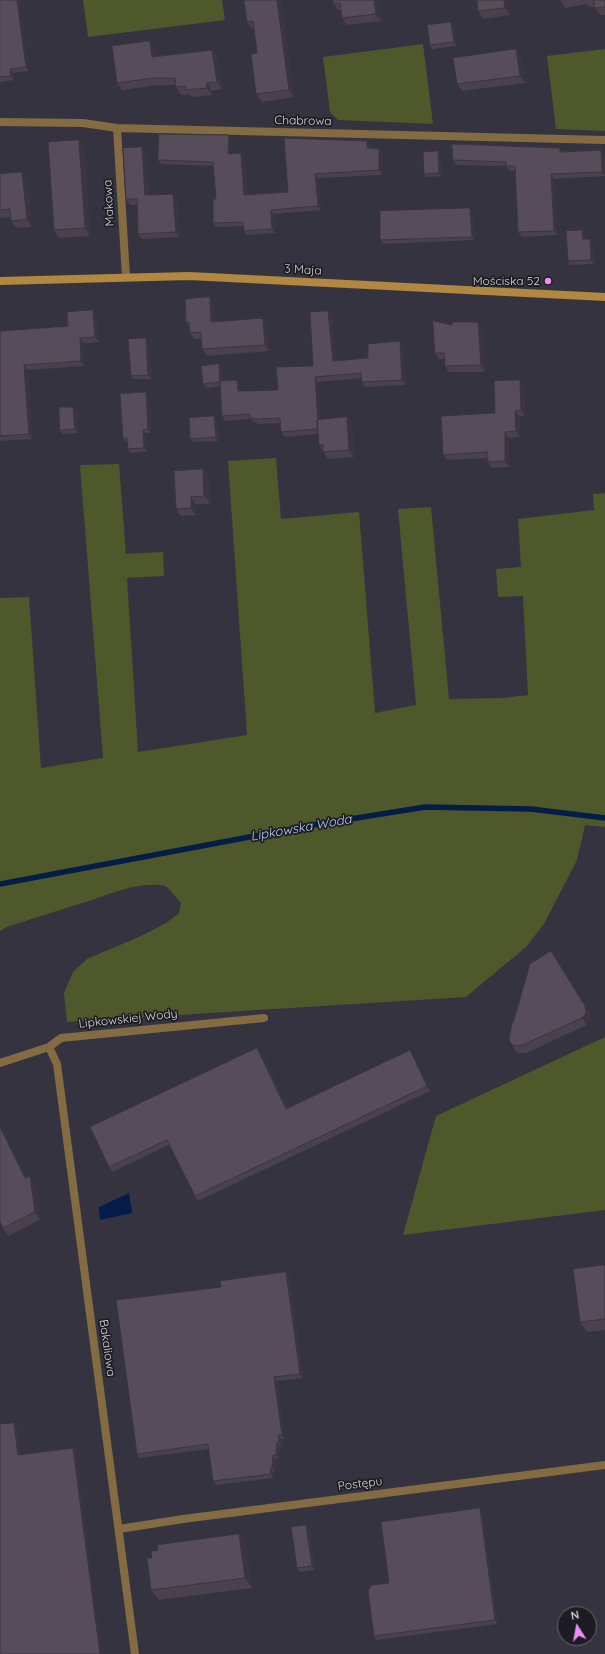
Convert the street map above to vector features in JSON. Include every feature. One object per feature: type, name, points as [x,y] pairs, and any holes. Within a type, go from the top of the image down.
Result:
[{"type":"main road","name":"3 Maja","points":[[0,281],[189,276],[605,297]]},
{"type":"street","name":"Chabrowa","points":[[0,122],[83,123],[117,128],[605,140]]},
{"type":"street","name":"Makowa","points":[[117,128],[126,277]]},
{"type":"street","name":"Lipkowskiej Wody","points":[[0,1062],[50,1048],[61,1038],[264,1018]]},
{"type":"street","name":"Bakaliowa","points":[[50,1048],[57,1064],[136,1654]]},
{"type":"street","name":"Postępu","points":[[119,1530],[183,1519],[605,1465]]},
{"type":"green space","points":[[83,0],[222,0],[225,20],[88,37]]},
{"type":"green space","points":[[423,44],[433,124],[338,120],[330,112],[323,57]]},
{"type":"green space","points":[[605,49],[605,131],[556,129],[547,56]]},
{"type":"green space","points":[[276,458],[281,519],[359,512],[375,713],[416,705],[398,509],[431,507],[449,699],[503,698],[528,695],[523,596],[498,597],[496,569],[521,567],[518,519],[594,510],[593,494],[605,493],[605,827],[585,825],[577,860],[544,924],[526,947],[466,997],[67,1022],[64,993],[73,972],[87,959],[141,936],[166,923],[179,913],[181,903],[166,886],[137,886],[27,920],[0,931],[0,598],[29,597],[41,768],[103,758],[80,465],[119,464],[126,554],[163,552],[164,576],[127,578],[138,752],[247,735],[228,461]]},
{"type":"green space","points":[[605,1037],[605,1210],[403,1235],[436,1116]]},
{"type":"water","points":[[129,1193],[132,1213],[100,1220],[99,1207]]},
{"type":"building","points":[[0,0],[17,0],[26,67],[10,69],[11,76],[0,77]]},
{"type":"building","points":[[244,0],[277,0],[289,90],[256,94],[251,54],[257,53],[253,21],[247,22]]},
{"type":"building","points":[[333,0],[374,0],[376,14],[342,18],[340,3],[333,3]]},
{"type":"building","points":[[477,0],[504,0],[505,8],[478,11]]},
{"type":"building","points":[[594,0],[605,0],[605,7],[595,8]]},
{"type":"building","points":[[451,22],[454,42],[430,45],[427,25]]},
{"type":"building","points":[[150,41],[152,57],[212,50],[217,82],[207,83],[207,88],[186,90],[186,86],[176,87],[175,78],[153,78],[117,83],[112,46]]},
{"type":"building","points":[[516,49],[520,76],[457,84],[453,58]]},
{"type":"building","points":[[159,134],[229,135],[228,154],[241,153],[244,195],[288,192],[284,138],[367,141],[367,148],[379,149],[379,170],[315,174],[318,206],[271,210],[272,229],[244,231],[243,222],[213,223],[213,199],[216,199],[213,162],[158,160]]},
{"type":"building","points":[[79,140],[85,228],[54,230],[48,142]]},
{"type":"building","points":[[452,144],[560,148],[560,152],[601,150],[602,172],[551,174],[554,231],[518,232],[515,166],[506,166],[506,162],[453,160]]},
{"type":"building","points":[[142,147],[145,195],[173,194],[176,232],[138,234],[137,199],[126,199],[123,148]]},
{"type":"building","points":[[438,151],[439,173],[424,174],[423,152]]},
{"type":"building","points":[[22,172],[27,219],[11,221],[10,209],[0,210],[0,174]]},
{"type":"building","points":[[470,208],[472,237],[380,240],[380,211]]},
{"type":"building","points":[[582,230],[583,239],[590,239],[591,260],[568,261],[566,231]]},
{"type":"building","points":[[210,297],[211,322],[263,318],[265,345],[202,349],[201,332],[190,333],[189,322],[186,322],[185,299]]},
{"type":"building","points":[[93,310],[95,337],[80,338],[81,361],[24,365],[29,434],[0,436],[0,331],[68,326],[67,312]]},
{"type":"building","points":[[328,311],[333,361],[368,358],[368,344],[400,341],[402,380],[362,382],[361,373],[315,377],[318,420],[317,429],[281,432],[280,418],[254,419],[250,418],[250,414],[222,416],[220,381],[237,380],[238,391],[278,390],[276,367],[313,366],[310,312]]},
{"type":"building","points":[[433,321],[452,325],[452,322],[478,322],[481,365],[445,366],[444,353],[435,353]]},
{"type":"building","points":[[146,338],[148,375],[131,376],[128,339]]},
{"type":"building","points":[[219,364],[220,382],[203,384],[201,366]]},
{"type":"building","points":[[520,380],[521,410],[515,411],[516,431],[505,432],[505,461],[488,462],[487,452],[443,455],[441,416],[495,413],[494,381]]},
{"type":"building","points":[[146,392],[148,429],[143,430],[144,448],[128,449],[127,438],[123,439],[120,394]]},
{"type":"building","points":[[59,407],[73,407],[75,429],[60,430]]},
{"type":"building","points":[[214,416],[216,437],[190,439],[189,418]]},
{"type":"building","points":[[347,417],[349,450],[323,452],[323,445],[319,445],[317,420]]},
{"type":"building","points":[[203,469],[204,496],[191,497],[191,508],[176,509],[174,471]]},
{"type":"building","points":[[551,951],[585,1006],[586,1013],[582,1018],[520,1046],[512,1045],[509,1040],[512,1022],[513,1023],[530,964]]},
{"type":"building","points":[[257,1048],[286,1109],[410,1050],[427,1086],[195,1196],[167,1140],[109,1167],[90,1127]]},
{"type":"building","points":[[0,1127],[25,1178],[30,1176],[35,1212],[3,1228],[0,1222]]},
{"type":"building","points":[[605,1265],[605,1319],[580,1322],[573,1269]]},
{"type":"building","points":[[286,1272],[300,1374],[274,1377],[282,1435],[278,1435],[279,1442],[277,1442],[276,1455],[273,1455],[272,1467],[270,1468],[271,1474],[213,1481],[208,1444],[137,1454],[116,1300],[221,1287],[220,1281]]},
{"type":"building","points":[[14,1423],[18,1455],[73,1448],[100,1654],[0,1654],[0,1424]]},
{"type":"building","points":[[480,1508],[495,1620],[374,1636],[368,1591],[371,1585],[389,1583],[381,1522]]},
{"type":"building","points":[[306,1525],[312,1566],[297,1568],[291,1527]]},
{"type":"building","points":[[239,1534],[245,1578],[151,1590],[147,1558],[152,1558],[151,1551],[158,1550],[157,1545]]},
{"type":"waterway","name":"Lipkowska Woda","points":[[0,884],[313,825],[425,807],[531,809],[605,818]]},
{"type":"place","name":"Mościska 52","points":[[548,281]]}]
